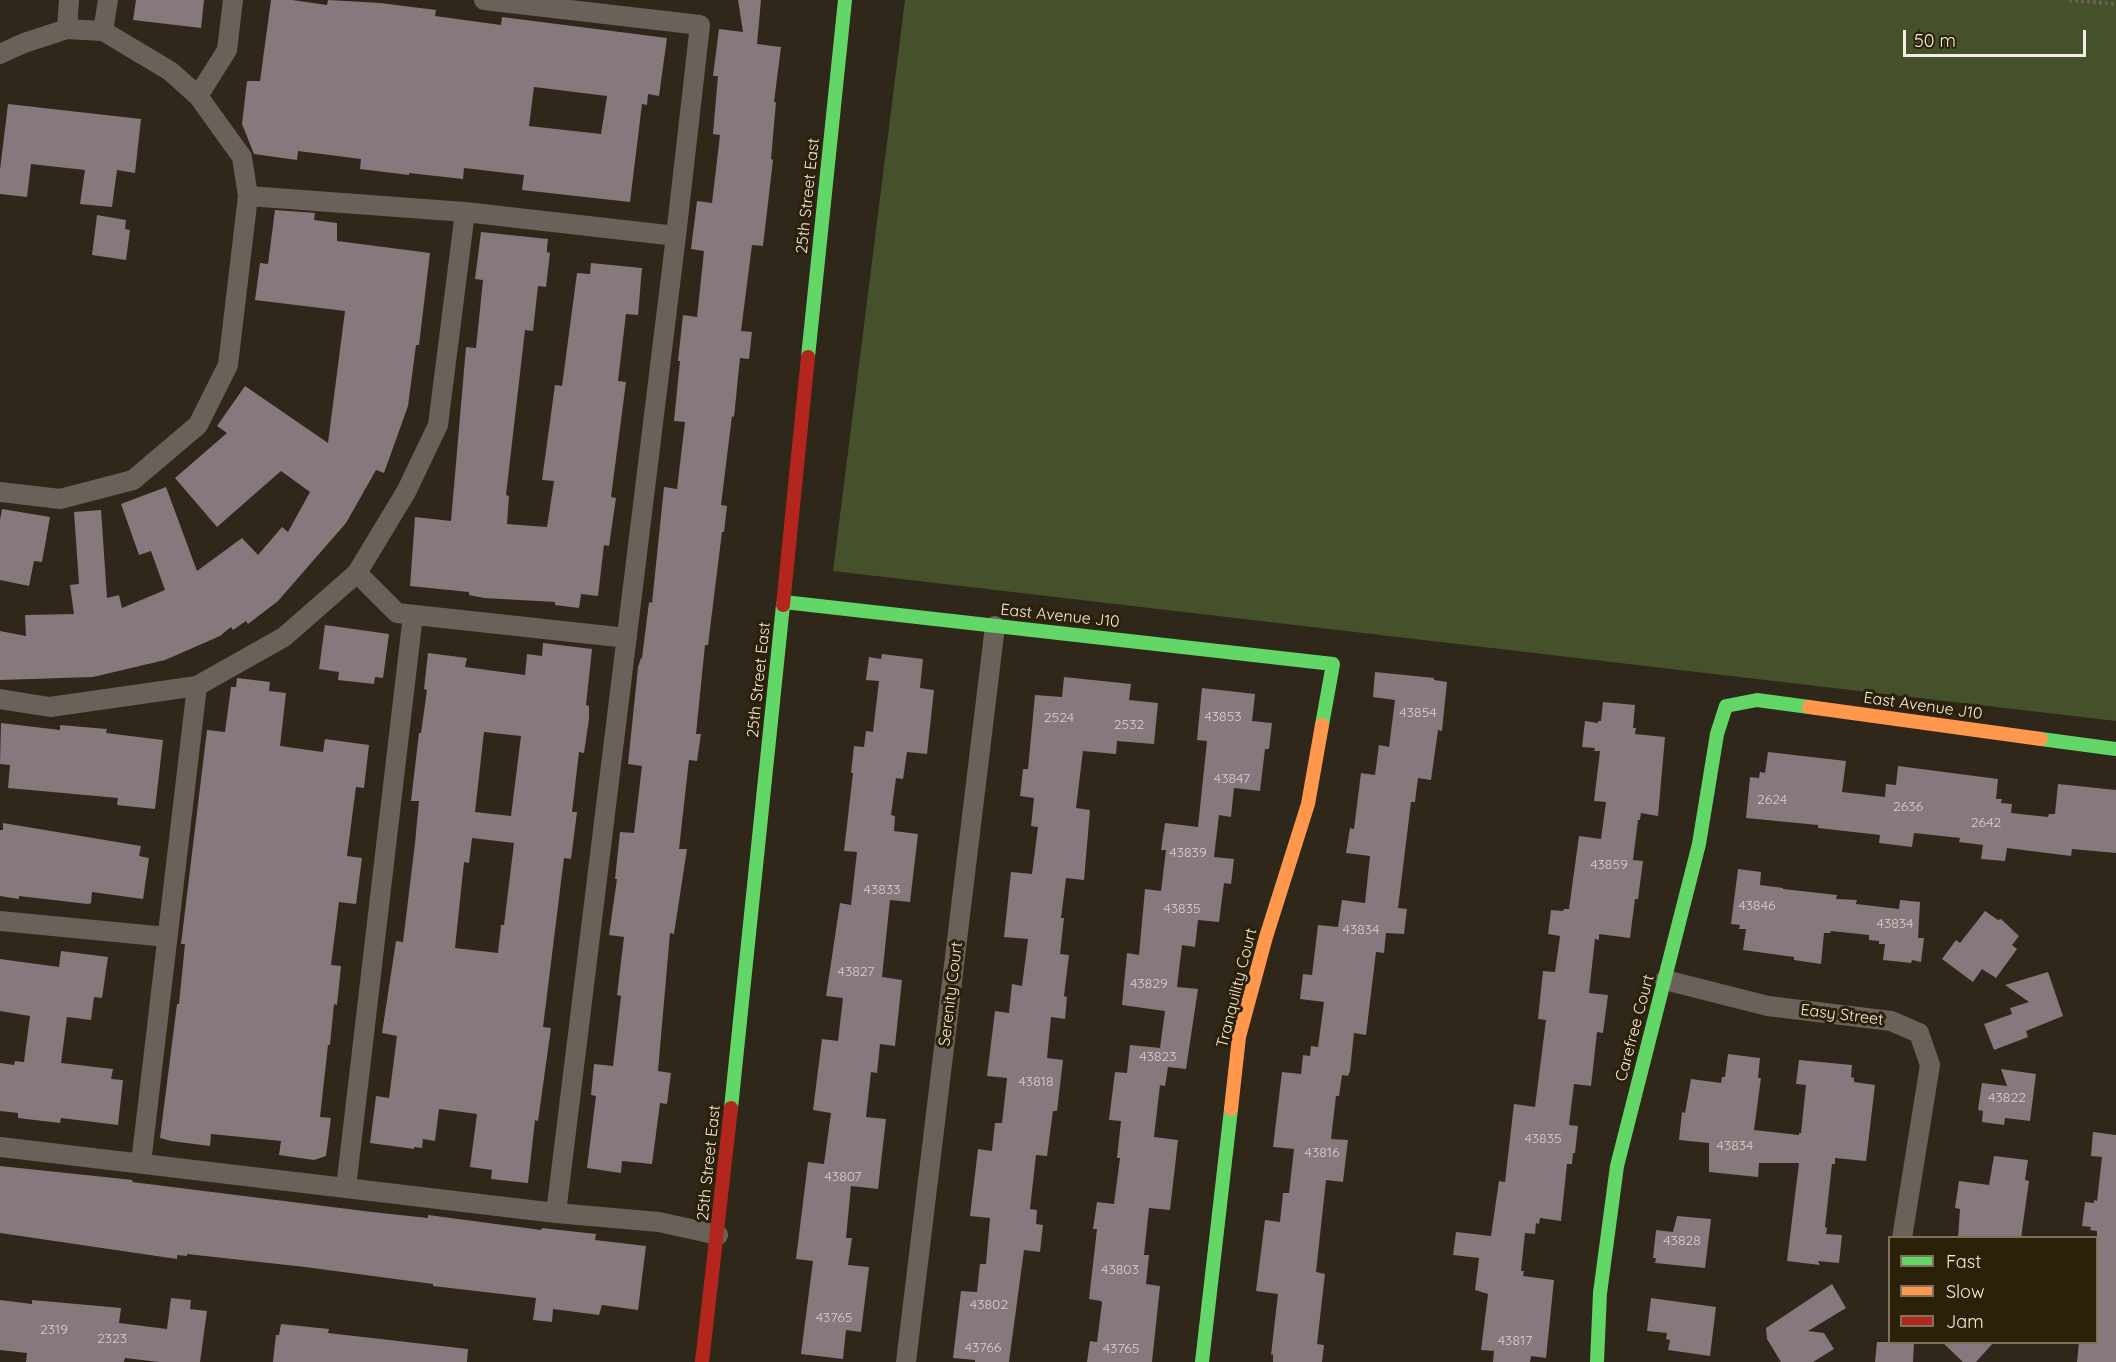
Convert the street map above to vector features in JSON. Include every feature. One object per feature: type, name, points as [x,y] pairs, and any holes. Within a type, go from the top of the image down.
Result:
[{"type":"street","points":[[67,29],[69,0]]},
{"type":"street","points":[[103,32],[108,0]]},
{"type":"street","points":[[198,96],[227,50],[233,0]]},
{"type":"street","points":[[484,0],[700,25],[556,1213]]},
{"type":"street","name":"25th Street East","points":[[702,1362],[718,1235],[845,0]]},
{"type":"street","points":[[0,54],[24,43],[67,29],[103,32],[170,71],[198,96],[242,157],[248,196],[228,365],[198,425],[134,480],[60,499],[0,492]]},
{"type":"street","points":[[248,196],[465,212],[676,236]]},
{"type":"street","points":[[0,699],[50,707],[197,686],[284,637],[357,573],[406,492],[438,425],[465,212]]},
{"type":"street","points":[[357,573],[397,613],[627,638]]},
{"type":"street","name":"East Avenue J10","points":[[784,602],[1333,664]]},
{"type":"street","points":[[346,1188],[413,615]]},
{"type":"street","name":"Serenity Court","points":[[906,1362],[994,626]]},
{"type":"street","name":"Tranquility Court","points":[[1202,1362],[1239,1037],[1266,937],[1308,804],[1333,664]]},
{"type":"street","points":[[141,1163],[197,686]]},
{"type":"street","name":"East Avenue J10","points":[[1726,706],[1757,700],[2116,749]]},
{"type":"street","name":"Carefree Court","points":[[1597,1362],[1600,1293],[1617,1166],[1699,844],[1717,734],[1726,706]]},
{"type":"street","points":[[0,921],[167,937]]},
{"type":"street","name":"Easy Street","points":[[1665,980],[1768,1006],[1891,1021],[1919,1034],[1930,1065],[1902,1236]]},
{"type":"street","points":[[0,1147],[556,1213],[659,1222],[718,1235]]},
{"type":"path","points":[[2069,0],[2116,4]]},
{"type":"green space","points":[[905,0],[2116,0],[2116,721],[833,571]]},
{"type":"building","points":[[136,0],[204,0],[201,28],[133,20]]},
{"type":"building","points":[[271,0],[292,0],[327,5],[328,0],[380,3],[436,10],[435,16],[501,25],[502,17],[667,38],[659,96],[648,94],[647,105],[642,104],[630,202],[522,190],[524,175],[464,168],[463,179],[409,173],[409,175],[360,169],[361,159],[298,151],[297,160],[254,154],[242,124],[247,81],[260,81]],"holes":[[[534,87],[607,96],[601,134],[529,126]]]},
{"type":"building","points":[[738,0],[761,0],[757,44],[781,47],[774,102],[776,102],[771,159],[773,160],[763,246],[752,245],[741,331],[752,332],[749,359],[740,358],[721,505],[727,506],[724,532],[722,532],[708,645],[705,645],[696,734],[701,734],[697,761],[689,760],[679,849],[687,849],[674,934],[670,933],[658,1071],[671,1073],[667,1104],[660,1103],[652,1164],[622,1161],[621,1173],[587,1168],[596,1096],[591,1095],[594,1064],[613,1066],[621,996],[617,995],[624,937],[609,935],[617,879],[615,879],[620,832],[634,833],[642,766],[628,764],[638,667],[642,658],[649,602],[652,603],[664,487],[677,489],[685,422],[674,421],[680,361],[678,361],[683,315],[697,317],[704,251],[691,249],[697,201],[712,203],[720,135],[713,134],[718,76],[713,76],[719,29],[743,32]]},
{"type":"building","points":[[8,104],[141,119],[135,173],[117,170],[112,207],[80,204],[85,170],[31,164],[27,197],[0,194],[0,170]]},
{"type":"building","points":[[275,210],[315,213],[314,220],[337,223],[337,241],[430,253],[419,345],[416,345],[408,406],[384,473],[376,470],[346,523],[278,601],[248,624],[246,621],[233,630],[231,627],[220,636],[165,660],[93,677],[0,680],[0,631],[26,636],[25,615],[74,614],[70,585],[79,584],[74,512],[101,510],[107,598],[119,595],[122,608],[165,590],[151,551],[139,555],[121,504],[166,487],[197,571],[242,538],[258,555],[282,527],[288,532],[310,492],[281,471],[217,527],[175,478],[227,433],[217,426],[245,386],[328,443],[345,311],[255,300],[260,263],[268,264]]},
{"type":"building","points":[[97,215],[126,220],[125,229],[130,230],[126,260],[92,255]]},
{"type":"building","points":[[481,232],[548,239],[547,252],[550,253],[546,287],[538,286],[533,331],[525,330],[506,495],[509,496],[507,524],[547,527],[554,481],[542,480],[555,385],[562,386],[577,273],[590,274],[591,263],[642,268],[638,315],[626,314],[618,381],[626,382],[611,497],[616,498],[609,546],[604,545],[598,596],[581,594],[579,608],[555,605],[555,602],[484,598],[469,595],[469,592],[410,586],[415,517],[451,521],[466,347],[476,348],[483,280],[475,279]]},
{"type":"building","points":[[2,509],[50,517],[42,562],[34,561],[29,586],[0,580]]},
{"type":"building","points":[[325,625],[389,634],[383,678],[375,677],[374,684],[338,680],[339,672],[319,669]]},
{"type":"building","points":[[543,643],[592,649],[586,705],[589,706],[589,719],[584,753],[579,752],[572,812],[577,812],[571,859],[564,858],[543,1027],[551,1028],[538,1121],[535,1120],[528,1183],[491,1179],[492,1170],[470,1167],[477,1114],[439,1109],[435,1141],[423,1139],[422,1148],[370,1143],[376,1096],[389,1098],[397,1036],[382,1033],[396,941],[403,942],[415,843],[419,801],[411,801],[427,690],[424,689],[428,653],[467,658],[465,667],[525,675],[527,654],[542,656]],"holes":[[[484,732],[521,736],[511,816],[475,812]],[[472,838],[514,843],[504,925],[501,925],[498,953],[455,948],[464,862],[469,863]]]},
{"type":"building","points":[[882,654],[923,659],[920,688],[934,690],[927,754],[907,752],[903,779],[896,778],[891,815],[895,816],[894,831],[918,834],[910,902],[890,900],[882,977],[902,980],[895,1046],[880,1044],[877,1073],[871,1072],[866,1117],[886,1119],[878,1189],[851,1186],[846,1238],[852,1238],[848,1265],[869,1267],[861,1332],[846,1330],[843,1359],[801,1354],[813,1261],[796,1259],[808,1162],[824,1164],[831,1113],[813,1110],[822,1039],[838,1041],[843,998],[826,996],[840,903],[851,905],[857,852],[844,851],[854,746],[864,747],[866,731],[873,732],[879,681],[866,680],[869,657],[881,659]]},
{"type":"building","points":[[1375,672],[1434,678],[1434,680],[1447,682],[1442,731],[1438,730],[1431,780],[1418,778],[1415,802],[1411,802],[1398,908],[1407,909],[1404,934],[1386,933],[1384,953],[1376,952],[1366,1035],[1354,1033],[1350,1071],[1348,1076],[1342,1075],[1339,1096],[1336,1096],[1331,1139],[1348,1140],[1343,1182],[1326,1180],[1316,1272],[1325,1274],[1317,1344],[1324,1345],[1322,1362],[1273,1362],[1273,1354],[1271,1355],[1278,1294],[1256,1291],[1265,1220],[1280,1222],[1283,1193],[1289,1193],[1294,1149],[1273,1147],[1282,1072],[1301,1074],[1303,1055],[1310,1056],[1311,1046],[1318,1047],[1324,1002],[1300,999],[1303,974],[1312,975],[1318,925],[1338,927],[1342,900],[1365,903],[1370,856],[1346,853],[1350,828],[1354,829],[1361,773],[1375,775],[1379,745],[1389,747],[1395,700],[1373,697]]},
{"type":"building","points":[[1064,677],[1131,684],[1129,700],[1158,703],[1154,744],[1117,741],[1116,754],[1083,751],[1076,808],[1090,810],[1084,880],[1066,878],[1061,918],[1064,918],[1060,954],[1069,955],[1064,996],[1067,997],[1065,1019],[1051,1017],[1047,1058],[1063,1060],[1057,1111],[1053,1111],[1047,1156],[1036,1155],[1030,1209],[1037,1210],[1036,1224],[1043,1225],[1040,1252],[1024,1250],[1009,1362],[975,1362],[975,1360],[953,1358],[961,1291],[977,1292],[980,1264],[986,1264],[990,1218],[970,1216],[978,1149],[992,1151],[995,1123],[1002,1123],[1007,1078],[987,1076],[995,1011],[1009,1013],[1012,984],[1022,986],[1028,939],[1004,937],[1011,872],[1032,874],[1038,827],[1031,826],[1034,798],[1020,796],[1023,769],[1028,769],[1035,695],[1062,697]]},
{"type":"building","points":[[237,678],[270,682],[269,691],[286,693],[280,746],[323,752],[325,739],[369,745],[364,788],[356,787],[347,856],[362,858],[356,904],[339,902],[331,965],[341,966],[337,1005],[334,1004],[330,1045],[328,1045],[320,1117],[331,1118],[326,1156],[314,1160],[279,1155],[281,1141],[211,1134],[210,1146],[160,1138],[177,1004],[179,1004],[185,944],[181,944],[207,730],[225,732],[231,687],[236,687]]},
{"type":"building","points":[[1202,688],[1255,694],[1252,721],[1272,723],[1269,749],[1265,749],[1260,791],[1234,788],[1231,817],[1219,815],[1214,857],[1234,859],[1231,884],[1224,883],[1219,922],[1198,920],[1195,947],[1182,945],[1177,987],[1198,989],[1186,1069],[1168,1067],[1165,1086],[1160,1085],[1154,1137],[1178,1140],[1170,1210],[1149,1208],[1144,1255],[1149,1255],[1146,1284],[1160,1286],[1152,1362],[1087,1362],[1090,1341],[1097,1342],[1102,1303],[1089,1299],[1097,1229],[1093,1229],[1097,1202],[1114,1204],[1120,1158],[1117,1158],[1121,1121],[1109,1120],[1115,1072],[1127,1073],[1130,1045],[1160,1048],[1165,1011],[1122,1005],[1127,953],[1139,955],[1145,889],[1161,891],[1166,850],[1161,850],[1165,823],[1198,827],[1207,741],[1197,740]]},
{"type":"building","points":[[1603,702],[1635,705],[1633,728],[1636,728],[1635,734],[1665,737],[1658,816],[1641,813],[1640,820],[1638,820],[1633,860],[1643,861],[1630,938],[1599,934],[1599,940],[1595,939],[1589,993],[1608,995],[1603,1033],[1597,1032],[1591,1086],[1574,1084],[1569,1125],[1578,1126],[1572,1164],[1567,1164],[1561,1221],[1540,1218],[1539,1224],[1536,1223],[1535,1234],[1525,1233],[1521,1271],[1524,1271],[1523,1276],[1554,1280],[1546,1358],[1531,1356],[1530,1362],[1493,1362],[1494,1351],[1481,1350],[1488,1294],[1475,1290],[1479,1258],[1453,1255],[1456,1232],[1491,1236],[1499,1181],[1505,1182],[1514,1104],[1535,1107],[1546,1020],[1538,1019],[1543,971],[1555,972],[1560,936],[1548,934],[1551,910],[1569,909],[1579,836],[1601,839],[1606,802],[1594,801],[1600,751],[1594,751],[1595,748],[1582,747],[1585,721],[1598,723],[1601,721]]},
{"type":"building","points":[[1,723],[60,730],[60,725],[107,729],[106,733],[163,740],[155,809],[117,805],[118,798],[8,788],[10,765],[0,764]]},
{"type":"building","points":[[1768,752],[1846,761],[1842,792],[1885,797],[1886,784],[1896,785],[1898,766],[1998,779],[1996,799],[2002,799],[2001,803],[2012,804],[2011,813],[2048,817],[2049,814],[2055,814],[2058,784],[2116,790],[2116,853],[2072,849],[2071,856],[2007,848],[2005,861],[1981,859],[1983,845],[1959,842],[1960,838],[1914,833],[1912,847],[1879,843],[1880,835],[1818,828],[1818,825],[1746,818],[1750,777],[1759,778],[1760,772],[1765,773]]},
{"type":"building","points":[[3,823],[141,846],[139,856],[149,858],[143,899],[92,892],[91,903],[88,904],[0,896],[0,830],[3,830]]},
{"type":"building","points":[[1738,869],[1761,872],[1760,885],[1837,895],[1836,899],[1857,900],[1856,904],[1899,909],[1900,900],[1920,902],[1918,938],[1924,938],[1921,962],[1883,960],[1885,944],[1869,940],[1869,935],[1831,931],[1824,933],[1821,964],[1794,960],[1794,957],[1743,950],[1746,929],[1739,929],[1740,925],[1731,924]]},
{"type":"building","points":[[1985,911],[1998,920],[2001,919],[2019,936],[2012,945],[2017,949],[1996,978],[1982,969],[1973,982],[1942,959],[1956,940],[1960,943]]},
{"type":"building","points":[[61,951],[108,957],[102,998],[94,997],[91,1020],[67,1017],[61,1063],[113,1069],[111,1079],[123,1080],[118,1125],[61,1118],[60,1123],[18,1118],[18,1113],[0,1111],[0,1063],[14,1065],[15,1061],[24,1062],[30,1016],[0,1011],[0,959],[59,967]]},
{"type":"building","points":[[2048,972],[2063,1016],[2026,1031],[2028,1037],[1994,1050],[1984,1024],[2012,1014],[2010,1008],[2029,1002],[2005,985]]},
{"type":"building","points":[[1728,1054],[1760,1058],[1758,1078],[1761,1078],[1754,1130],[1799,1135],[1801,1133],[1806,1085],[1796,1084],[1799,1060],[1852,1065],[1851,1077],[1854,1078],[1854,1082],[1875,1085],[1866,1161],[1835,1158],[1835,1164],[1832,1164],[1825,1227],[1827,1228],[1826,1234],[1842,1235],[1839,1263],[1818,1261],[1820,1265],[1787,1261],[1799,1163],[1759,1163],[1758,1177],[1709,1172],[1709,1143],[1679,1140],[1682,1112],[1685,1113],[1691,1079],[1721,1083],[1722,1077],[1725,1077]]},
{"type":"building","points":[[2001,1069],[2036,1074],[2030,1121],[2005,1118],[2004,1125],[1982,1122],[1983,1111],[1978,1110],[1982,1083],[2007,1086]]},
{"type":"building","points":[[2093,1132],[2116,1135],[2116,1362],[2077,1362],[2079,1344],[2098,1344],[2098,1236],[2097,1231],[2090,1230],[2091,1227],[2082,1226],[2085,1202],[2097,1201],[2102,1157],[2091,1156]]},
{"type":"building","points":[[1994,1156],[2028,1160],[2025,1180],[2029,1181],[2021,1236],[1958,1236],[1960,1209],[1955,1208],[1959,1181],[1989,1185]]},
{"type":"building","points":[[0,1166],[133,1180],[132,1182],[372,1212],[428,1218],[428,1215],[541,1230],[542,1228],[596,1234],[595,1240],[646,1246],[638,1310],[602,1305],[599,1315],[553,1309],[552,1322],[533,1320],[536,1298],[433,1286],[433,1284],[305,1267],[187,1254],[187,1256],[177,1255],[177,1259],[0,1233]]},
{"type":"building","points":[[1677,1216],[1711,1219],[1705,1268],[1655,1263],[1656,1258],[1653,1258],[1656,1230],[1673,1232]]},
{"type":"building","points":[[1832,1284],[1846,1308],[1808,1331],[1824,1333],[1834,1349],[1813,1362],[1781,1362],[1767,1339],[1766,1328]]},
{"type":"building","points":[[171,1298],[191,1300],[190,1309],[207,1311],[200,1362],[159,1362],[125,1358],[124,1362],[26,1362],[27,1353],[0,1350],[0,1300],[32,1304],[32,1300],[121,1308],[119,1323],[167,1329]]},
{"type":"building","points":[[1651,1298],[1716,1307],[1710,1356],[1668,1350],[1670,1340],[1666,1339],[1667,1333],[1647,1331]]},
{"type":"building","points":[[281,1324],[329,1329],[328,1333],[468,1349],[467,1362],[273,1362],[276,1335],[279,1335]]},
{"type":"building","points":[[1877,1342],[1914,1344],[1913,1362],[1875,1362]]},
{"type":"building","points":[[1944,1344],[1992,1344],[1976,1362],[1963,1362]]},
{"type":"traffic: fast","points":[[808,357],[845,0]]},
{"type":"traffic: fast","points":[[784,602],[1333,664],[1322,725]]},
{"type":"traffic: fast","points":[[731,1108],[783,605]]},
{"type":"traffic: fast","points":[[1597,1362],[1600,1293],[1617,1166],[1699,844],[1717,734],[1726,706],[1757,700],[1809,707]]},
{"type":"traffic: fast","points":[[2041,739],[2116,749]]},
{"type":"traffic: fast","points":[[1202,1362],[1231,1109]]},
{"type":"traffic: slow","points":[[1809,707],[2041,739]]},
{"type":"traffic: slow","points":[[1231,1109],[1239,1037],[1266,937],[1308,804],[1322,725]]},
{"type":"traffic: jam","points":[[783,605],[808,357]]},
{"type":"traffic: jam","points":[[702,1362],[731,1108]]}]
